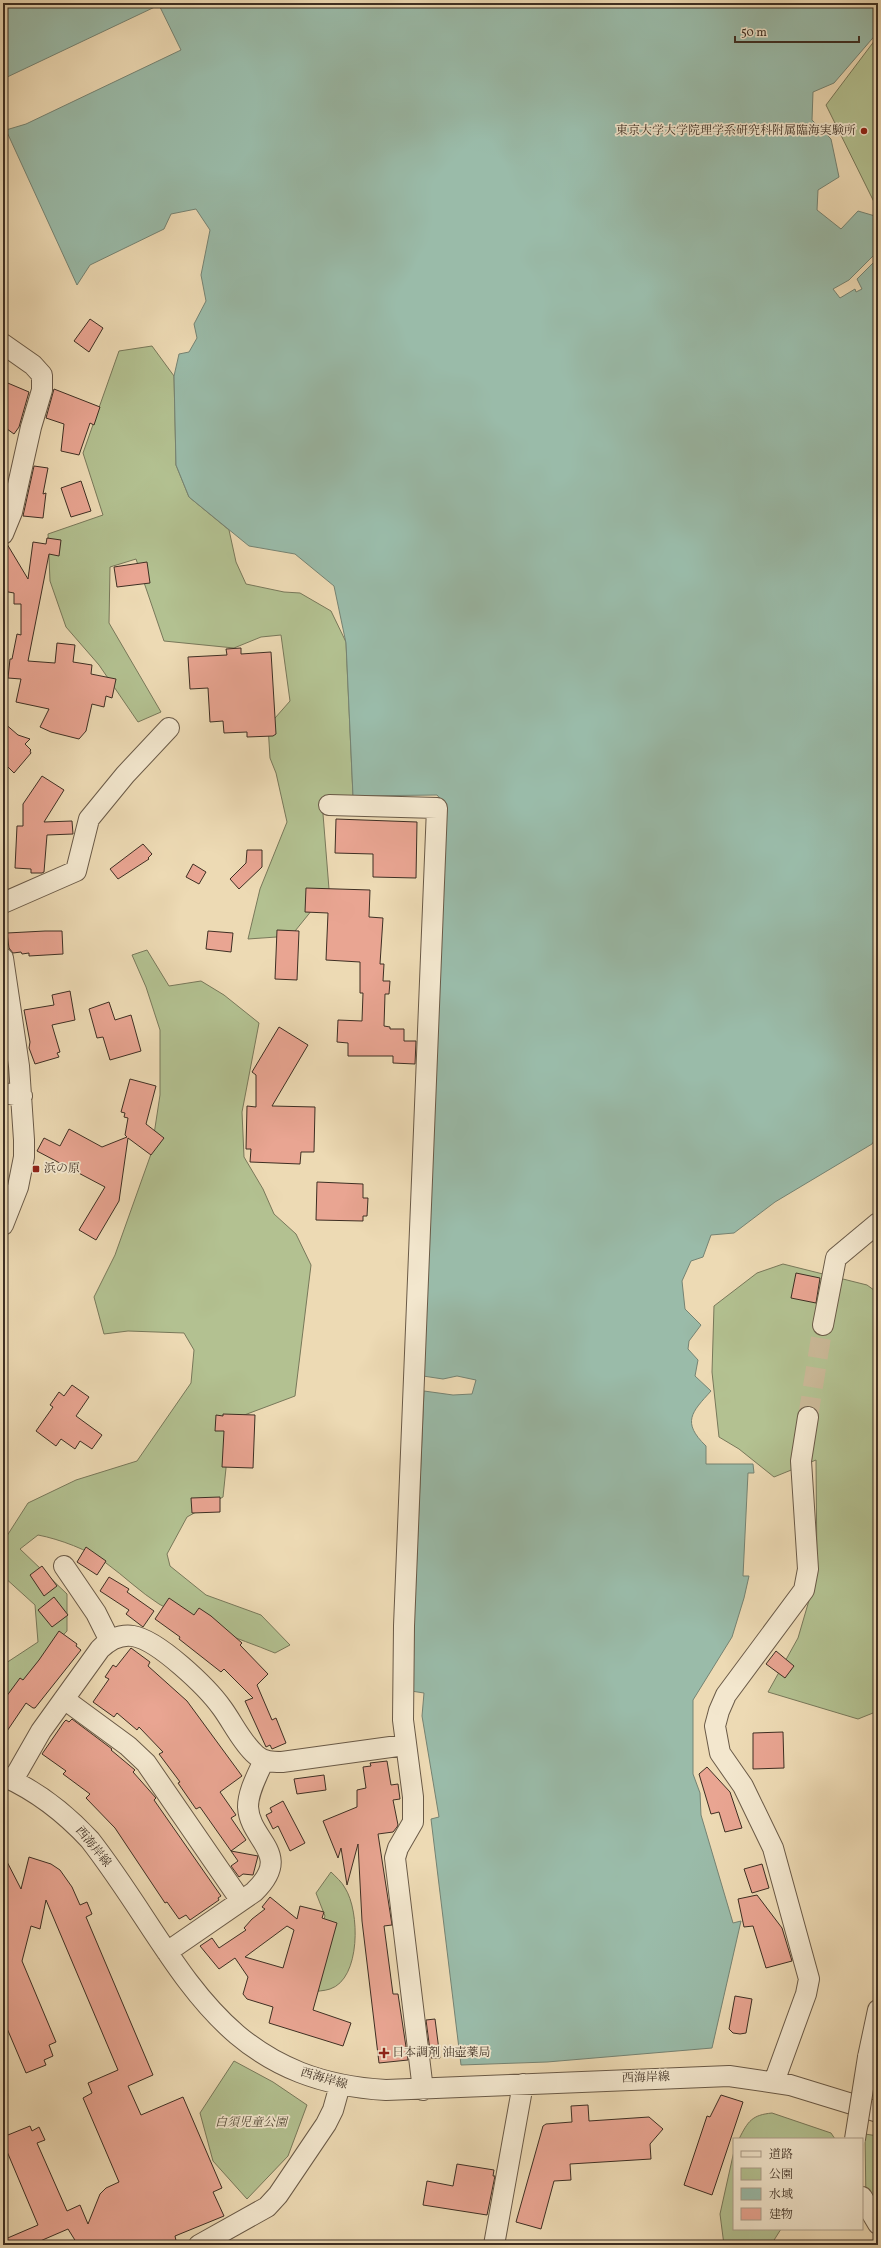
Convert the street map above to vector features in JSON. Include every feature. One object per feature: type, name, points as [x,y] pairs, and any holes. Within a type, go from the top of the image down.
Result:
[{"type":"street","points":[[3,344],[33,365],[42,375],[42,390],[31,428],[12,512],[3,534]]},
{"type":"street","points":[[3,903],[76,871],[89,819],[126,775],[169,728]]},
{"type":"street","points":[[329,805],[437,808],[404,1626],[403,1720],[405,1745],[413,1797],[413,1822],[398,1848],[395,1858],[423,2090]]},
{"type":"street","points":[[3,958],[13,1095],[24,1157],[18,1188],[3,1225]]},
{"type":"street","points":[[823,1325],[836,1258],[878,1223]]},
{"type":"street","points":[[774,2082],[806,1994],[809,1979],[773,1848],[743,1786],[720,1753],[715,1726],[719,1711],[726,1695],[804,1590],[808,1569],[801,1460],[808,1417]]},
{"type":"street","points":[[64,1566],[96,1614],[110,1641]]},
{"type":"street","points":[[8,1778],[100,1649],[110,1641],[129,1636],[141,1639],[183,1668],[207,1688],[252,1752],[264,1760],[282,1762],[405,1745]]},
{"type":"street","points":[[64,1698],[128,1746],[146,1763],[241,1901]]},
{"type":"street","points":[[167,1952],[241,1901],[264,1882],[270,1866],[267,1848],[251,1819],[248,1806],[249,1795],[264,1760]]},
{"type":"street","name":"西海岸線","points":[[8,1778],[46,1800],[69,1819],[90,1840],[203,2002],[225,2025],[244,2042],[266,2056],[299,2072],[340,2085],[378,2090],[423,2090],[524,2084],[729,2076],[774,2082],[807,2089],[878,2112]]},
{"type":"street","points":[[855,2138],[868,2057],[878,2010]]},
{"type":"street","points":[[494,2245],[524,2084]]},
{"type":"street","points":[[199,2245],[253,2216],[273,2202],[326,2124],[333,2110],[340,2085]]},
{"type":"street","points":[[863,2199],[878,2224]]},
{"type":"green space","points":[[878,36],[878,210],[826,105]]},
{"type":"green space","points":[[152,346],[174,376],[176,465],[189,497],[229,530],[236,562],[246,584],[284,592],[300,593],[331,611],[346,642],[353,796],[323,814],[329,889],[291,936],[248,939],[260,889],[287,822],[276,773],[270,758],[268,726],[290,701],[281,635],[261,637],[234,648],[164,641],[136,559],[110,567],[109,623],[161,712],[138,722],[99,665],[66,627],[50,581],[48,534],[103,515],[83,453],[119,351]]},
{"type":"green space","points":[[147,950],[169,986],[201,981],[224,995],[259,1023],[242,1112],[244,1157],[263,1189],[274,1214],[296,1234],[311,1265],[295,1396],[231,1420],[223,1497],[187,1517],[167,1554],[170,1566],[206,1595],[261,1615],[290,1645],[275,1653],[187,1618],[159,1604],[106,1563],[83,1549],[55,1539],[38,1535],[20,1549],[67,1594],[67,1631],[36,1664],[3,1709],[3,1665],[38,1642],[35,1605],[3,1576],[3,1542],[28,1503],[76,1480],[137,1461],[191,1383],[194,1350],[184,1333],[128,1331],[104,1334],[94,1297],[115,1255],[151,1154],[160,1095],[160,1030],[146,987],[132,955]]},
{"type":"green space","points":[[783,1264],[867,1285],[878,1293],[878,1711],[858,1719],[768,1692],[798,1638],[817,1573],[816,1460],[774,1477],[739,1449],[719,1437],[712,1372],[714,1306],[757,1273]]},
{"type":"green space","points":[[331,1872],[341,1882],[350,1899],[355,1927],[355,1943],[348,1972],[340,1983],[330,1989],[311,1992],[309,1962],[325,1916],[316,1893]]},
{"type":"green space","name":"白須児童公園","points":[[234,2061],[273,2082],[307,2105],[288,2156],[247,2199],[213,2161],[200,2113]]},
{"type":"green space","points":[[772,2113],[831,2133],[834,2138],[740,2138],[751,2120],[765,2114]]},
{"type":"green space","points":[[865,2134],[878,2136],[878,2218],[866,2204]]},
{"type":"green space","points":[[733,2156],[733,2230],[780,2230],[771,2245],[724,2245],[720,2214]]},
{"type":"water","points":[[3,3],[878,3],[878,32],[834,83],[813,92],[812,120],[831,139],[839,177],[818,190],[817,210],[841,229],[858,211],[875,216],[875,254],[849,280],[833,289],[840,298],[855,289],[856,292],[862,289],[857,279],[874,262],[878,265],[878,1015],[874,1016],[878,1027],[878,1134],[872,1144],[775,1202],[734,1233],[711,1235],[703,1257],[691,1261],[682,1281],[685,1309],[701,1325],[689,1341],[688,1349],[698,1360],[695,1376],[711,1391],[694,1411],[692,1417],[694,1430],[698,1438],[706,1446],[706,1464],[753,1464],[754,1473],[748,1473],[743,1576],[749,1576],[744,1598],[732,1637],[693,1700],[693,1774],[700,1793],[701,1815],[733,1923],[741,1921],[712,2048],[547,2062],[461,2065],[431,1819],[439,1817],[422,1716],[424,1693],[411,1691],[424,1391],[453,1395],[472,1394],[476,1380],[457,1376],[443,1379],[423,1376],[445,804],[437,795],[353,796],[346,643],[334,586],[295,554],[249,546],[189,497],[176,465],[174,376],[179,354],[189,352],[197,338],[194,324],[206,301],[201,275],[210,230],[196,209],[171,214],[164,229],[90,265],[77,285],[6,130],[26,124],[181,50],[159,5],[3,79]]},
{"type":"building","points":[[90,319],[103,328],[89,352],[74,341]]},
{"type":"building","points":[[3,381],[29,392],[19,427],[14,434],[3,426]]},
{"type":"building","points":[[54,389],[100,407],[94,425],[90,423],[79,455],[61,451],[64,424],[46,418]]},
{"type":"building","points":[[34,466],[48,468],[43,494],[46,493],[43,518],[23,516]]},
{"type":"building","points":[[81,481],[91,511],[71,517],[61,488]]},
{"type":"building","points":[[47,538],[61,540],[59,556],[49,554],[28,661],[55,663],[57,643],[75,645],[73,662],[92,665],[91,674],[116,679],[112,698],[106,696],[104,707],[92,704],[86,731],[79,739],[51,732],[40,727],[49,709],[16,702],[21,679],[8,678],[10,659],[12,659],[17,634],[21,635],[21,604],[14,604],[14,593],[3,591],[3,545],[7,544],[28,579],[33,542],[46,544]]},
{"type":"building","points":[[147,562],[150,583],[117,587],[114,567]]},
{"type":"building","points":[[241,648],[241,654],[271,652],[276,734],[273,736],[247,737],[247,732],[224,733],[223,721],[210,722],[208,688],[190,689],[188,657],[227,655],[226,649]]},
{"type":"building","points":[[3,722],[18,735],[30,739],[25,744],[31,750],[31,753],[14,773],[3,762]]},
{"type":"building","points":[[42,776],[64,790],[44,822],[72,821],[73,834],[47,835],[44,872],[31,873],[31,869],[15,868],[17,826],[23,826],[23,804]]},
{"type":"building","points":[[336,819],[417,822],[416,878],[373,877],[373,854],[335,853]]},
{"type":"building","points":[[143,844],[152,854],[148,858],[149,859],[118,879],[110,869]]},
{"type":"building","points":[[247,850],[262,850],[262,867],[239,889],[230,879],[246,863]]},
{"type":"building","points":[[193,864],[206,872],[199,884],[186,877]]},
{"type":"building","points":[[306,888],[370,890],[369,917],[383,918],[380,964],[384,964],[383,981],[390,981],[389,994],[385,994],[384,1026],[390,1027],[390,1029],[404,1029],[404,1041],[416,1041],[415,1064],[393,1063],[393,1056],[348,1056],[348,1043],[337,1042],[338,1020],[362,1021],[363,993],[360,993],[360,962],[326,960],[328,913],[305,912]]},
{"type":"building","points":[[277,930],[299,931],[297,980],[275,979]]},
{"type":"building","points":[[62,931],[63,954],[29,956],[29,953],[13,953],[9,948],[7,933]]},
{"type":"building","points":[[208,931],[233,933],[231,952],[206,949]]},
{"type":"building","points":[[70,991],[75,1020],[52,1025],[60,1052],[57,1053],[59,1057],[35,1064],[29,1048],[30,1042],[24,1010],[54,1005],[52,995]]},
{"type":"building","points":[[109,1002],[115,1020],[131,1015],[141,1051],[110,1060],[103,1037],[97,1038],[89,1009]]},
{"type":"building","points":[[279,1027],[308,1045],[272,1106],[315,1107],[314,1152],[301,1152],[300,1164],[250,1162],[251,1149],[246,1149],[247,1106],[256,1107],[256,1075],[252,1072]]},
{"type":"building","points":[[130,1079],[156,1086],[146,1124],[164,1138],[151,1155],[128,1138],[119,1201],[96,1240],[79,1230],[105,1187],[37,1151],[44,1138],[60,1146],[69,1129],[102,1147],[127,1137],[125,1135],[128,1118],[124,1117],[125,1113],[121,1112]]},
{"type":"building","points":[[317,1182],[363,1184],[363,1198],[368,1198],[367,1216],[363,1216],[363,1221],[316,1220]]},
{"type":"building","points":[[796,1273],[820,1278],[816,1303],[791,1298]]},
{"type":"building","points":[[72,1385],[89,1397],[76,1416],[102,1435],[92,1449],[80,1441],[75,1449],[61,1439],[56,1446],[36,1431],[53,1407],[50,1405],[59,1392],[64,1396]]},
{"type":"building","points":[[223,1414],[255,1415],[253,1468],[222,1467],[224,1431],[215,1431],[216,1415],[223,1416]]},
{"type":"building","points":[[220,1497],[220,1512],[192,1513],[191,1498]]},
{"type":"building","points":[[86,1547],[106,1561],[97,1575],[77,1562]]},
{"type":"building","points":[[42,1566],[57,1586],[44,1596],[30,1575]]},
{"type":"building","points":[[109,1577],[129,1589],[127,1592],[154,1611],[143,1627],[126,1614],[129,1610],[100,1591]]},
{"type":"building","points":[[54,1597],[68,1615],[52,1627],[38,1610]]},
{"type":"building","points":[[169,1598],[194,1615],[199,1608],[211,1616],[242,1643],[240,1645],[268,1674],[257,1685],[272,1720],[276,1718],[286,1743],[272,1749],[270,1745],[266,1747],[245,1701],[253,1698],[224,1669],[221,1672],[179,1639],[180,1637],[155,1619]]},
{"type":"building","points":[[59,1631],[77,1644],[76,1646],[81,1650],[35,1708],[26,1703],[3,1737],[3,1701],[20,1678],[23,1680],[39,1660]]},
{"type":"building","points":[[131,1648],[150,1662],[148,1666],[187,1701],[242,1776],[220,1792],[236,1815],[231,1818],[246,1840],[231,1851],[200,1807],[196,1809],[178,1783],[180,1782],[159,1754],[163,1752],[139,1727],[137,1730],[117,1713],[114,1717],[93,1702],[109,1679],[105,1677],[113,1665],[116,1667]]},
{"type":"building","points":[[776,1651],[794,1666],[785,1678],[766,1664]]},
{"type":"building","points":[[72,1719],[112,1749],[111,1750],[135,1770],[133,1772],[156,1798],[154,1800],[221,1896],[218,1898],[219,1900],[190,1920],[186,1915],[179,1919],[167,1902],[165,1903],[115,1828],[86,1798],[90,1794],[63,1774],[66,1771],[42,1754],[64,1722],[66,1720],[69,1722]]},
{"type":"building","points":[[783,1732],[784,1768],[753,1769],[753,1733]]},
{"type":"building","points":[[387,1761],[391,1785],[398,1784],[400,1799],[393,1800],[398,1825],[397,1827],[393,1832],[378,1834],[392,1925],[384,1926],[393,1994],[398,1994],[408,2060],[379,2063],[362,1921],[358,1844],[347,1885],[341,1848],[338,1858],[323,1821],[357,1807],[357,1790],[366,1788],[363,1767],[371,1766],[370,1763]]},
{"type":"building","points":[[707,1767],[730,1792],[742,1828],[725,1832],[719,1812],[711,1814],[699,1774]]},
{"type":"building","points":[[324,1775],[326,1790],[297,1794],[294,1779]]},
{"type":"building","points":[[283,1801],[305,1843],[290,1851],[278,1826],[273,1829],[266,1815],[272,1812],[270,1808]]},
{"type":"building","points":[[231,1851],[258,1856],[253,1875],[243,1874],[239,1877],[231,1866],[238,1861]]},
{"type":"building","points":[[3,1854],[21,1889],[29,1857],[51,1864],[60,1870],[72,1887],[80,1905],[87,1902],[92,1914],[86,1917],[153,2075],[128,2086],[141,2115],[183,2097],[222,2188],[213,2192],[224,2216],[175,2236],[177,2245],[78,2245],[68,2229],[31,2245],[3,2245],[3,2240],[38,2225],[3,2142],[3,2137],[30,2126],[32,2131],[39,2127],[45,2140],[37,2143],[67,2211],[80,2205],[88,2224],[100,2194],[106,2188],[119,2182],[83,2098],[92,2093],[88,2083],[118,2070],[46,1900],[40,1929],[31,1926],[22,1961],[56,2042],[49,2045],[53,2056],[44,2060],[46,2065],[26,2073],[3,2019],[3,1986],[7,1967],[3,1966]]},
{"type":"building","points":[[762,1864],[769,1888],[752,1893],[744,1869]]},
{"type":"building","points":[[757,1895],[782,1928],[792,1961],[766,1968],[753,1926],[744,1927],[738,1899]]},
{"type":"building","points":[[270,1897],[297,1919],[300,1906],[324,1912],[322,1918],[337,1923],[313,2010],[351,2023],[343,2046],[269,2023],[273,2007],[247,1999],[243,1994],[248,1977],[235,1958],[219,1969],[200,1946],[212,1938],[219,1948],[246,1930],[244,1928],[252,1919],[265,1909],[262,1907]],"holes":[[[287,1926],[294,1930],[283,1968],[245,1957]]]},
{"type":"building","points":[[735,1996],[752,1999],[746,2033],[733,2033],[729,2029]]},
{"type":"building","points":[[435,2019],[440,2058],[431,2058],[426,2020]]},
{"type":"building","points":[[721,2095],[743,2102],[712,2195],[684,2185],[707,2116],[710,2117]]},
{"type":"building","points":[[588,2105],[589,2121],[649,2117],[663,2129],[650,2144],[651,2159],[570,2164],[571,2180],[554,2181],[541,2229],[516,2222],[543,2126],[546,2124],[572,2122],[571,2106]]},
{"type":"building","points":[[457,2164],[494,2170],[493,2176],[495,2176],[487,2215],[423,2205],[427,2181],[453,2186]]},
{"type":"tunnel","points":[[808,1417],[823,1325]]},
{"type":"place","name":"東京大学大学院理学系研究科附属臨海実験所","points":[[864,131]]},
{"type":"place","name":"浜の原","points":[[36,1169]]},
{"type":"place","name":"日本調剤 油壺薬局","points":[[384,2053]]}]
